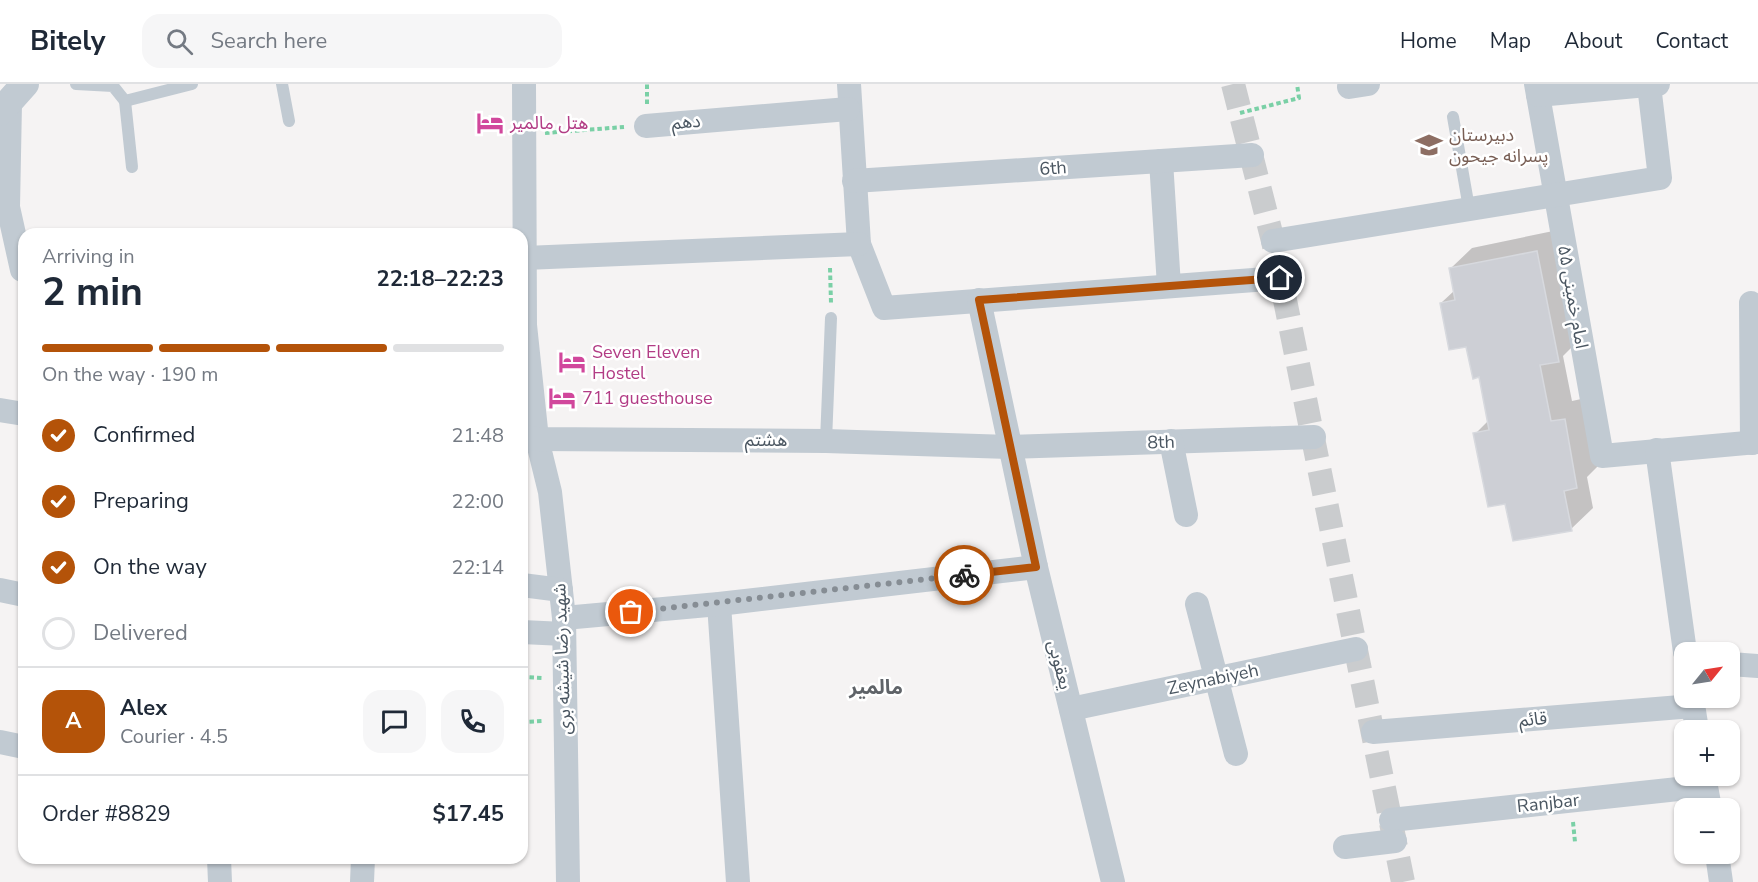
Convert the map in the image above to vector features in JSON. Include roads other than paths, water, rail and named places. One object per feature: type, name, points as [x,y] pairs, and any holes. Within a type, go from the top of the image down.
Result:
[{"type":"street","name":"شهید رضا شیشه بری","points":[[524,84],[525,228]]},
{"type":"street","points":[[849,84],[848,110],[859,244],[884,308],[1280,278]]},
{"type":"street","points":[[1537,89],[1658,84]]},
{"type":"street","points":[[1273,241],[1555,193],[1660,178],[1649,85]]},
{"type":"street","name":"امام خمینی ۵۵","points":[[1537,89],[1602,456],[1657,450]]},
{"type":"street","points":[[12,100],[8,207],[15,269]]},
{"type":"street","name":"دهم","points":[[646,126],[848,110]]},
{"type":"street","name":"6th","points":[[854,181],[1252,155]]},
{"type":"street","points":[[1161,161],[1169,286]]},
{"type":"street","points":[[528,258],[859,244]]},
{"type":"street","name":"یعقوبی","points":[[979,300],[1036,567],[1113,882]]},
{"type":"street","points":[[1684,642],[1657,450],[1755,442],[1750,303]]},
{"type":"street","points":[[0,410],[18,413]]},
{"type":"street","name":"شهید رضا شیشه بری","points":[[528,418],[529,437],[550,492],[561,590],[564,626],[568,882]]},
{"type":"street","name":"هشتم","points":[[529,437],[826,441],[1009,447]]},
{"type":"street","name":"8th","points":[[1009,447],[1314,437]]},
{"type":"street","points":[[1171,441],[1186,515]]},
{"type":"street","points":[[528,631],[719,604],[1036,567]]},
{"type":"street","points":[[528,586],[561,590]]},
{"type":"street","points":[[0,590],[18,594]]},
{"type":"street","points":[[719,604],[738,882]]},
{"type":"street","points":[[1197,604],[1236,754]]},
{"type":"street","name":"Zeynabiyeh","points":[[1071,709],[1356,649]]},
{"type":"street","points":[[1740,665],[1758,666]]},
{"type":"street","name":"قائم","points":[[1372,732],[1674,704]]},
{"type":"street","points":[[0,742],[18,746]]},
{"type":"street","name":"Ranjbar","points":[[1345,847],[1393,830],[1707,790]]},
{"type":"street","points":[[219,864],[220,882]]},
{"type":"street","points":[[362,882],[363,864]]},
{"type":"street","points":[[1718,864],[1721,882]]},
{"type":"lane","points":[[76,84],[113,86],[125,100],[132,167]]},
{"type":"lane","points":[[125,100],[192,84]]},
{"type":"lane","points":[[282,84],[289,121]]},
{"type":"lane","points":[[1453,117],[1469,208]]},
{"type":"lane","points":[[826,441],[831,318]]},
{"type":"tunnel","points":[[1233,84],[1273,241],[1403,882]]},
{"type":"place","name":"هتل مالمير","points":[[490,123]]},
{"type":"place","name":"دبیرستان پسرانه جیحون","points":[[1429,145]]},
{"type":"place","name":"Seven Eleven Hostel","points":[[572,362]]},
{"type":"place","name":"711 guesthouse","points":[[562,398]]},
{"type":"district","name":"مالمیر","points":[[876,687]]}]
